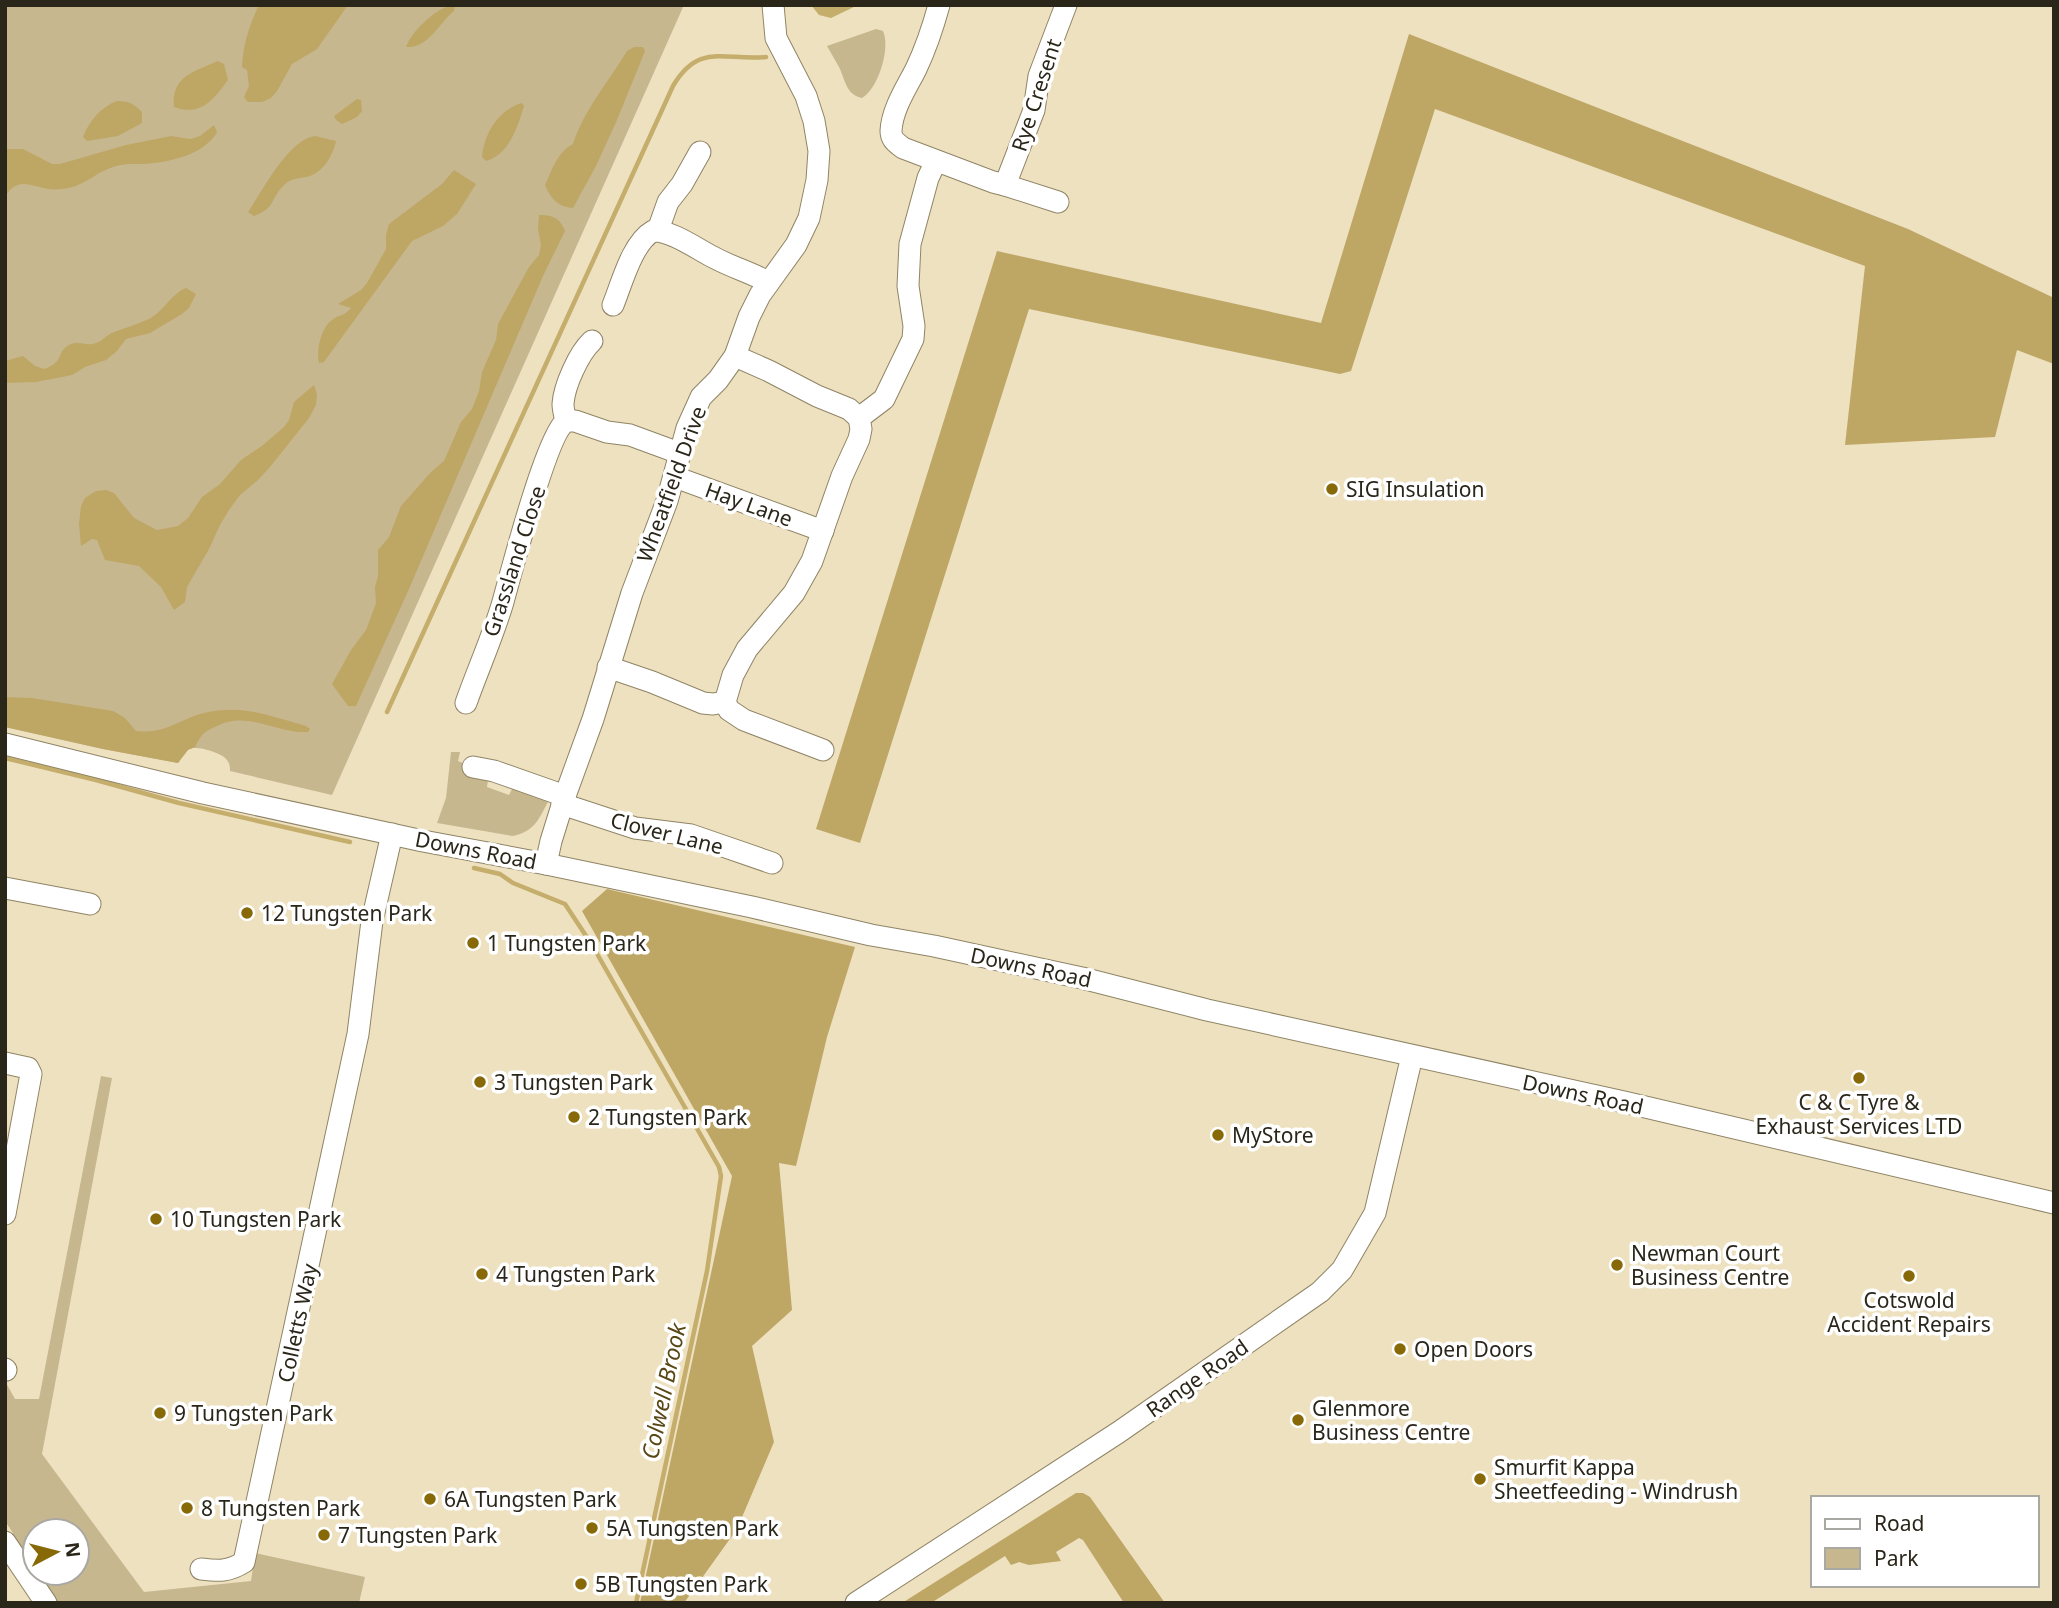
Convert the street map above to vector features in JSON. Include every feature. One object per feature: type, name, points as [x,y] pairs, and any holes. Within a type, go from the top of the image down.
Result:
[{"type":"street","name":"Wheatfield Drive","points":[[546,864],[564,800],[632,593],[675,477],[687,428],[696,406],[735,356],[749,317],[768,282],[796,245],[809,218],[817,180],[819,151],[814,121],[806,96],[776,38],[773,5]]},
{"type":"street","points":[[939,5],[891,130],[895,142],[903,148],[993,182],[1059,202]]},
{"type":"street","name":"Rye Cresent","points":[[1005,185],[1034,110],[1040,76],[1066,5]]},
{"type":"street","points":[[658,230],[668,202],[700,152]]},
{"type":"street","points":[[859,418],[884,399],[914,339],[908,286],[910,244],[928,178],[936,161]]},
{"type":"street","points":[[613,305],[637,248],[644,237],[658,230],[768,282]]},
{"type":"street","name":"Grassland Close","points":[[466,703],[497,619],[554,437],[561,424],[566,421],[563,404],[567,386],[581,355],[592,341]]},
{"type":"street","points":[[724,702],[733,675],[747,649],[804,579],[861,429],[859,418],[849,410],[735,356]]},
{"type":"street","points":[[566,421],[630,435],[679,453]]},
{"type":"street","name":"Hay Lane","points":[[675,477],[823,531]]},
{"type":"street","points":[[608,667],[703,703],[724,702]]},
{"type":"street","points":[[724,702],[729,710],[744,720],[823,750]]},
{"type":"street","name":"Downs Road","points":[[5,744],[203,793],[1082,978],[1207,1010],[1664,1111],[2054,1203]]},
{"type":"street","name":"Clover Lane","points":[[473,767],[502,774],[635,828],[691,835],[772,863]]},
{"type":"street","name":"Colletts Way","points":[[201,1569],[233,1569],[244,1562],[358,1034],[372,921],[392,834]]},
{"type":"street","points":[[5,888],[90,904]]},
{"type":"street","name":"Range Road","points":[[856,1603],[1109,1439],[1320,1292],[1342,1270],[1375,1213],[1412,1056]]},
{"type":"street","points":[[5,1063],[28,1068],[32,1074],[5,1214]]},
{"type":"street","points":[[5,1542],[46,1603]]},
{"type":"green space","points":[[5,5],[684,5],[332,795],[230,771],[225,757],[203,749],[189,749],[178,763],[5,727]]},
{"type":"green space","points":[[876,29],[883,31],[885,38],[884,57],[878,77],[862,98],[849,90],[827,46]]},
{"type":"green space","points":[[451,752],[460,752],[458,761],[489,774],[487,787],[509,795],[515,783],[550,798],[536,823],[527,831],[513,836],[437,823],[446,798]]},
{"type":"green space","points":[[101,1076],[112,1078],[42,1454],[89,1517],[21,1517],[21,1551],[12,1541],[13,1533],[5,1521],[5,1381],[15,1399],[39,1399]]},
{"type":"green space","points":[[91,1520],[144,1592],[251,1581],[255,1553],[365,1577],[359,1603],[53,1603],[42,1587],[91,1587]]},
{"type":"shaded area","points":[[259,5],[348,5],[317,49],[292,64],[271,98],[262,102],[248,102],[244,97],[249,86],[247,70],[242,67],[247,35]]},
{"type":"shaded area","points":[[455,5],[454,11],[427,40],[414,47],[406,47],[413,34],[426,20],[441,9]]},
{"type":"shaded area","points":[[811,5],[858,5],[831,18],[819,15]]},
{"type":"shaded area","points":[[1409,34],[1908,229],[2054,298],[2054,364],[2017,350],[1995,437],[1845,445],[1865,266],[1435,109],[1351,371],[1340,374],[1029,309],[860,843],[816,829],[997,251],[1321,323]]},
{"type":"shaded area","points":[[634,47],[643,47],[645,51],[617,120],[573,208],[563,206],[553,198],[545,185],[550,173],[559,156],[573,144],[590,108],[627,51]]},
{"type":"shaded area","points":[[218,61],[224,64],[228,80],[212,100],[192,110],[174,107],[176,88],[180,82],[193,72]]},
{"type":"shaded area","points":[[357,99],[361,100],[362,111],[357,117],[342,124],[336,120],[334,116]]},
{"type":"shaded area","points":[[117,101],[128,102],[139,109],[142,112],[142,123],[118,136],[87,141],[83,137],[92,120]]},
{"type":"shaded area","points":[[522,103],[524,106],[519,122],[507,146],[494,158],[486,161],[482,157],[489,132],[499,117],[513,106]]},
{"type":"shaded area","points":[[214,125],[217,132],[211,140],[186,156],[155,163],[117,166],[69,188],[50,189],[19,184],[5,197],[5,149],[23,149],[52,164],[60,164],[126,145],[171,136],[190,139],[200,136]]},
{"type":"shaded area","points":[[315,136],[336,141],[324,166],[315,174],[287,182],[266,210],[254,216],[248,212],[286,156],[295,146]]},
{"type":"shaded area","points":[[454,170],[476,184],[457,214],[443,226],[412,241],[324,362],[319,363],[319,346],[325,328],[351,308],[338,304],[361,290],[367,283],[386,249],[389,224],[442,184]]},
{"type":"shaded area","points":[[539,215],[555,218],[565,231],[356,706],[348,706],[332,684],[366,630],[376,603],[378,550],[389,537],[401,506],[444,461],[461,422],[472,409],[482,372],[496,340],[498,324],[529,267],[539,255]]},
{"type":"shaded area","points":[[186,288],[196,294],[189,308],[150,333],[126,339],[106,360],[72,375],[36,382],[5,383],[5,361],[23,356],[35,366],[44,369],[55,363],[69,345],[96,343],[111,333],[149,319]]},
{"type":"shaded area","points":[[314,385],[316,405],[309,418],[270,467],[240,495],[229,510],[187,587],[185,602],[174,610],[161,587],[139,566],[105,560],[97,540],[92,539],[81,546],[81,506],[85,498],[96,491],[114,493],[134,518],[157,530],[178,526],[188,518],[202,497],[220,484],[241,460],[284,427],[294,402]]},
{"type":"shaded area","points":[[5,697],[32,698],[113,711],[125,718],[136,731],[156,730],[204,713],[231,710],[268,715],[310,729],[308,732],[297,732],[251,721],[228,722],[204,734],[178,763],[5,727]]},
{"type":"shaded area","points":[[607,889],[855,947],[827,1037],[796,1166],[779,1163],[792,1310],[752,1346],[774,1442],[737,1529],[684,1603],[640,1603],[732,1176],[582,911]]},
{"type":"shaded area","points":[[1076,1493],[1090,1497],[1165,1603],[1124,1603],[1083,1540],[1079,1538],[1056,1552],[1061,1561],[1029,1565],[1019,1562],[1011,1565],[1005,1556],[931,1603],[902,1603]]},
{"type":"waterway","points":[[387,712],[673,86],[683,72],[703,59],[714,56],[766,57]]},
{"type":"waterway","points":[[5,758],[179,803],[350,842]]},
{"type":"waterway","name":"Colwell Brook","points":[[474,868],[500,874],[513,883],[565,904],[592,945],[719,1167],[721,1176],[707,1271],[636,1603]]},
{"type":"place","name":"SIG Insulation","points":[[1332,489]]},
{"type":"place","name":"12 Tungsten Park","points":[[247,913]]},
{"type":"place","name":"1 Tungsten Park","points":[[473,943]]},
{"type":"place","name":"C & C Tyre & Exhaust Services LTD","points":[[1859,1078]]},
{"type":"place","name":"3 Tungsten Park","points":[[480,1082]]},
{"type":"place","name":"2 Tungsten Park","points":[[574,1117]]},
{"type":"place","name":"MyStore","points":[[1218,1135]]},
{"type":"place","name":"10 Tungsten Park","points":[[156,1219]]},
{"type":"place","name":"Newman Court Business Centre","points":[[1617,1265]]},
{"type":"place","name":"4 Tungsten Park","points":[[482,1274]]},
{"type":"place","name":"Cotswold Accident Repairs","points":[[1909,1276]]},
{"type":"place","name":"Open Doors","points":[[1400,1349]]},
{"type":"place","name":"9 Tungsten Park","points":[[160,1413]]},
{"type":"place","name":"Glenmore Business Centre","points":[[1298,1420]]},
{"type":"place","name":"Smurfit Kappa Sheetfeeding - Windrush","points":[[1480,1479]]},
{"type":"place","name":"6A Tungsten Park","points":[[430,1499]]},
{"type":"place","name":"8 Tungsten Park","points":[[187,1508]]},
{"type":"place","name":"5A Tungsten Park","points":[[592,1528]]},
{"type":"place","name":"7 Tungsten Park","points":[[324,1535]]},
{"type":"place","name":"5B Tungsten Park","points":[[581,1584]]}]
